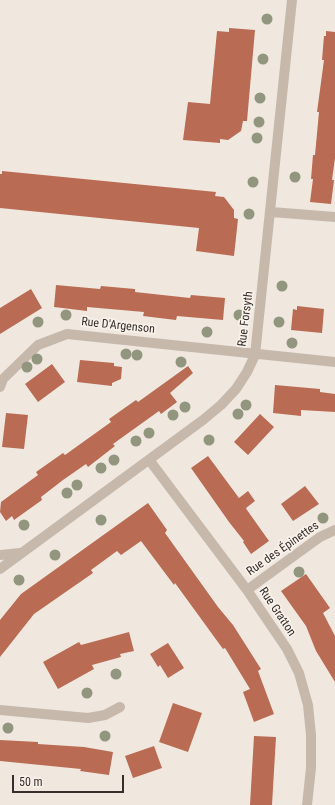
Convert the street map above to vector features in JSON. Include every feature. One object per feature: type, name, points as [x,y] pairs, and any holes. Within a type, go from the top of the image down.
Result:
[{"type":"street","name":"Rue Forsyth","points":[[0,569],[150,460],[221,405],[236,389],[247,372],[255,355],[292,0]]},
{"type":"street","points":[[271,212],[335,218]]},
{"type":"street","name":"Rue D'Argenson","points":[[0,388],[3,379],[38,345],[67,334],[255,355],[335,362]]},
{"type":"street","name":"Rue Gratton","points":[[150,460],[247,590],[287,649],[299,673],[308,705],[311,735],[311,761],[307,805]]},
{"type":"street","name":"Rue des Épinettes","points":[[247,590],[320,537],[335,530]]},
{"type":"street","points":[[0,555],[23,553]]},
{"type":"street","points":[[0,710],[88,718],[105,715],[120,708]]},
{"type":"building","points":[[229,28],[255,30],[247,121],[243,121],[241,131],[228,140],[220,139],[220,143],[183,140],[188,102],[210,104],[217,31],[229,32]]},
{"type":"building","points":[[326,31],[335,32],[335,158],[331,204],[310,202],[313,179],[311,179],[313,155],[315,155],[319,112],[317,112],[324,60],[322,60],[324,36],[326,36]]},
{"type":"building","points":[[2,171],[216,192],[215,196],[224,197],[234,210],[234,218],[238,219],[234,256],[196,251],[199,228],[0,208],[0,174],[2,174]]},
{"type":"building","points":[[56,285],[100,289],[101,286],[135,289],[135,292],[190,298],[191,295],[225,298],[223,320],[177,316],[176,320],[143,316],[144,312],[87,307],[87,311],[54,307]]},
{"type":"building","points":[[31,289],[42,308],[0,334],[0,308]]},
{"type":"building","points":[[297,306],[324,309],[322,333],[291,330],[293,309],[297,310]]},
{"type":"building","points":[[80,360],[114,363],[114,366],[122,367],[121,379],[112,383],[112,386],[77,382]]},
{"type":"building","points":[[52,364],[65,382],[38,402],[25,384]]},
{"type":"building","points":[[188,366],[193,373],[170,393],[177,402],[161,414],[159,411],[113,444],[115,446],[88,467],[86,464],[63,480],[41,497],[42,500],[14,520],[12,516],[6,521],[0,512],[1,502],[38,475],[36,472],[63,453],[65,455],[111,422],[109,419],[136,400],[138,402]]},
{"type":"building","points":[[275,385],[320,389],[320,392],[335,394],[335,412],[301,410],[301,416],[273,413]]},
{"type":"building","points":[[6,413],[28,415],[24,449],[2,447]]},
{"type":"building","points":[[260,414],[274,427],[248,455],[234,442]]},
{"type":"building","points":[[208,456],[239,498],[248,491],[255,501],[246,508],[269,541],[251,554],[243,542],[244,541],[191,468]]},
{"type":"building","points":[[305,486],[319,504],[293,521],[281,504]]},
{"type":"building","points":[[148,503],[167,530],[165,533],[218,607],[233,625],[261,669],[258,671],[274,714],[254,722],[243,692],[250,689],[225,648],[223,649],[175,583],[174,585],[141,541],[121,555],[117,551],[91,570],[93,573],[34,614],[0,657],[0,620],[21,594]]},
{"type":"building","points":[[306,574],[330,608],[323,613],[335,636],[335,682],[316,651],[306,626],[281,591]]},
{"type":"building","points":[[129,632],[134,651],[120,654],[121,657],[92,665],[94,669],[58,689],[43,662],[79,642],[81,645]]},
{"type":"building","points":[[168,643],[184,668],[168,678],[160,665],[158,667],[150,654]]},
{"type":"building","points":[[173,703],[202,713],[188,752],[159,742]]},
{"type":"building","points":[[254,736],[276,737],[272,805],[250,805]]},
{"type":"building","points":[[0,740],[38,742],[38,744],[84,747],[113,752],[109,775],[80,771],[81,769],[0,761]]},
{"type":"building","points":[[154,746],[162,768],[133,778],[125,756]]}]
